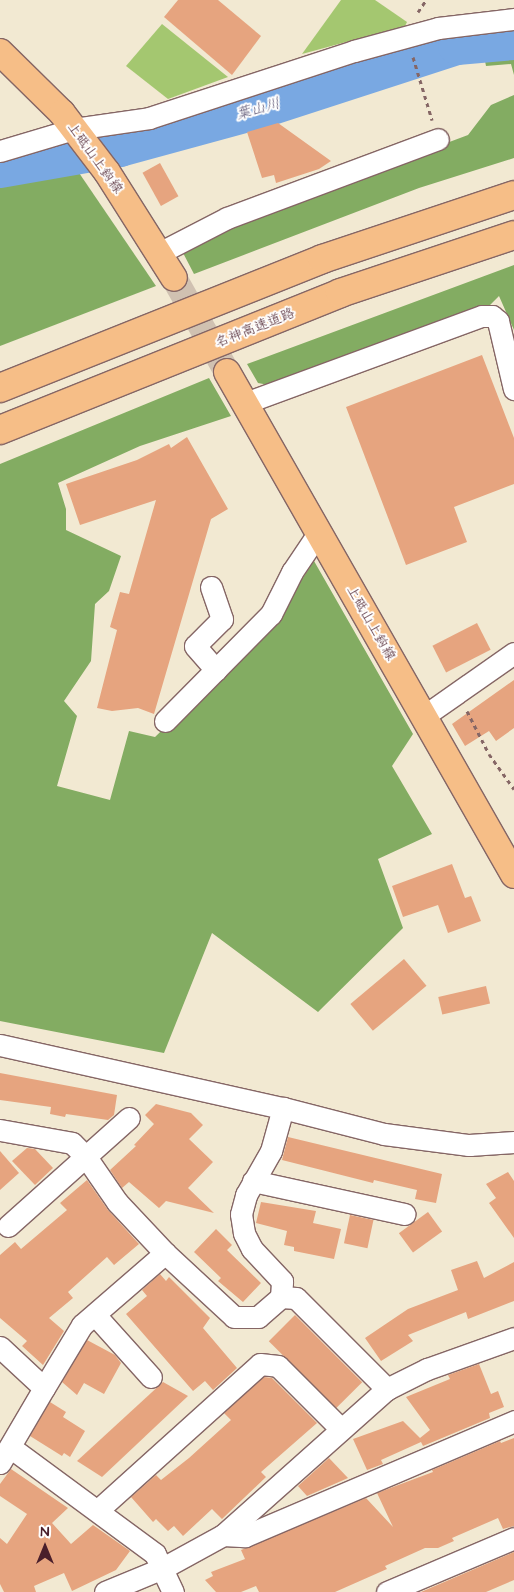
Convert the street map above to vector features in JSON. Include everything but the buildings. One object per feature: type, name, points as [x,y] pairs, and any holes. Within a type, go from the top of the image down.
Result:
[{"type":"highway","points":[[0,388],[322,259],[514,195]]},
{"type":"highway","name":"名神高速道路","points":[[0,431],[340,293],[514,235]]},
{"type":"main road","name":"上砥山上鈎線","points":[[0,52],[62,113],[107,172],[174,278]]},
{"type":"main road","name":"上砥山上鈎線","points":[[227,372],[514,875]]},
{"type":"street","points":[[0,151],[149,118],[354,51],[438,28],[514,20]]},
{"type":"street","points":[[159,252],[227,218],[438,139]]},
{"type":"street","points":[[245,403],[482,316],[492,316],[498,321],[514,389]]},
{"type":"street","points":[[166,721],[271,614],[292,572],[319,532]]},
{"type":"street","points":[[211,587],[222,619],[195,646],[216,670]]},
{"type":"street","points":[[424,716],[514,653]]},
{"type":"street","points":[[0,1045],[283,1108],[384,1134],[469,1145],[514,1142]]},
{"type":"street","points":[[281,1297],[282,1280],[252,1249],[244,1233],[242,1214],[253,1181],[271,1151],[283,1108]]},
{"type":"street","points":[[8,1226],[130,1118]]},
{"type":"street","points":[[0,1130],[72,1143],[86,1157],[117,1202],[165,1254],[234,1317],[258,1317],[281,1297],[296,1298],[387,1389]]},
{"type":"street","points":[[253,1181],[404,1214]]},
{"type":"street","points":[[165,1254],[96,1316],[82,1325],[5,1455],[98,1510],[155,1554],[173,1592]]},
{"type":"street","points":[[96,1316],[150,1377]]},
{"type":"street","points":[[106,1592],[163,1568],[223,1535],[273,1493],[340,1428],[387,1389],[427,1370],[513,1343]]},
{"type":"street","points":[[0,1347],[44,1388]]},
{"type":"street","points":[[98,1510],[260,1364],[278,1366],[340,1428]]},
{"type":"street","points":[[223,1535],[245,1536],[514,1422]]},
{"type":"street","points":[[387,1592],[514,1538]]},
{"type":"path","points":[[411,48],[438,139]]},
{"type":"path","points":[[456,694],[496,765],[514,789]]},
{"type":"green space","points":[[341,0],[375,0],[407,22],[405,26],[302,54]]},
{"type":"green space","points":[[162,24],[228,77],[168,99],[126,66]]},
{"type":"green space","points":[[514,48],[514,75],[511,64],[486,66],[483,51]]},
{"type":"green space","points":[[514,95],[514,158],[419,188],[194,274],[181,249],[340,183],[468,135],[491,105]]},
{"type":"green space","points":[[73,164],[156,286],[0,346],[0,181]]},
{"type":"green space","points":[[514,265],[514,330],[499,296],[485,310],[274,386],[258,383],[247,364]]},
{"type":"green space","points":[[209,378],[231,416],[140,446],[58,483],[66,509],[66,530],[121,556],[109,591],[95,604],[91,661],[64,701],[77,716],[57,786],[110,800],[129,731],[155,737],[273,623],[314,561],[413,734],[392,766],[432,834],[378,859],[403,928],[318,1012],[212,933],[164,1053],[0,1021],[0,464]]},
{"type":"waterway","name":"葉山川","points":[[0,169],[120,148],[263,109],[457,46],[514,41]]},
{"type":"tunnel","points":[[174,278],[227,372]]}]
